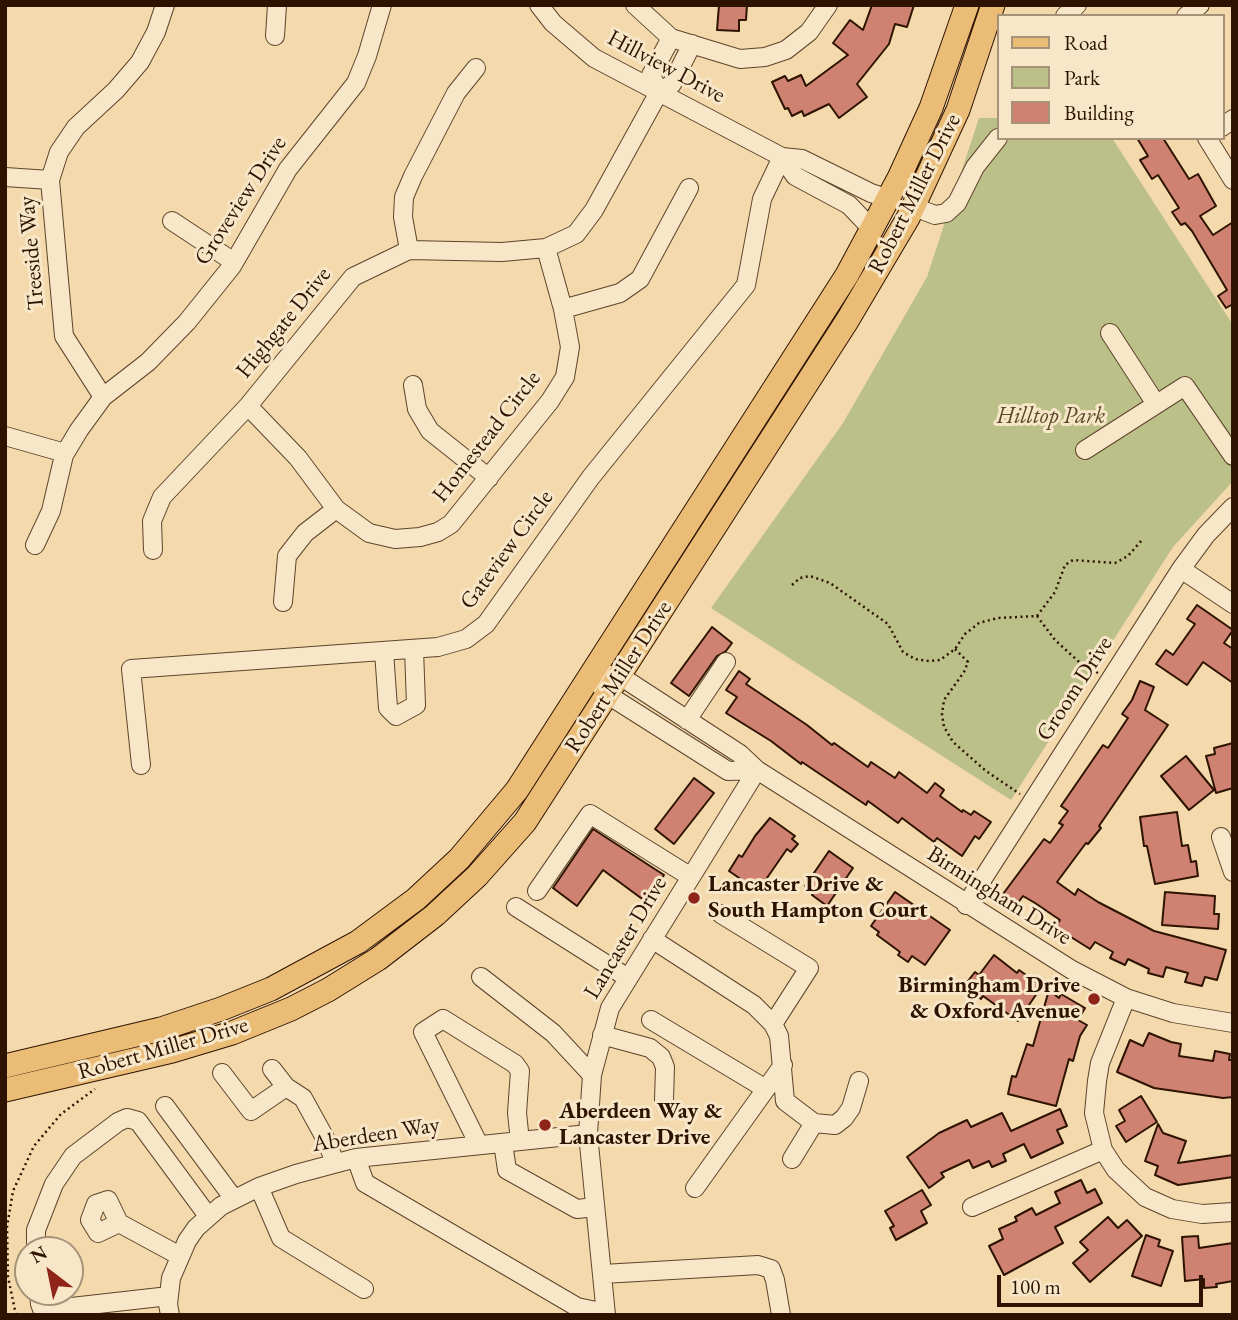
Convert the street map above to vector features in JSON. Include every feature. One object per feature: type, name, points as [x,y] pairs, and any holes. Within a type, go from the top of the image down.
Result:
[{"type":"main road","name":"Robert Miller Drive","points":[[5,1066],[162,1029],[271,989],[358,942],[416,899],[459,859],[517,790],[840,286],[889,199],[931,108],[967,5]]},
{"type":"main road","name":"Robert Miller Drive","points":[[5,1090],[172,1051],[232,1033],[316,996],[377,959],[444,907],[477,876],[525,822],[847,321],[914,207],[958,110],[992,5]]},
{"type":"street","name":"Treeside Way","points":[[103,397],[64,336],[50,180],[59,152],[76,127],[116,90],[140,62],[156,32],[165,5]]},
{"type":"street","points":[[275,36],[277,5]]},
{"type":"street","name":"Groveview Drive","points":[[65,453],[103,397],[148,362],[187,322],[234,262],[288,169],[356,83],[382,5]]},
{"type":"street","name":"Hillview Drive","points":[[539,5],[553,23],[594,58],[782,157]]},
{"type":"street","points":[[635,5],[671,37],[740,59],[765,57],[786,50],[809,32],[828,5]]},
{"type":"street","points":[[992,5],[999,5]]},
{"type":"street","points":[[659,92],[651,75],[671,37]]},
{"type":"street","name":"Highgate Drive","points":[[153,550],[152,521],[162,497],[248,406],[353,276],[409,250],[502,253],[546,248],[576,234],[594,210],[659,92],[673,84],[692,44]]},
{"type":"street","points":[[409,250],[403,217],[404,197],[456,93],[476,68]]},
{"type":"street","points":[[914,207],[935,215],[946,212],[957,203],[975,167],[996,140]]},
{"type":"street","points":[[1207,140],[1233,180]]},
{"type":"street","points":[[782,157],[802,159],[889,199]]},
{"type":"street","points":[[782,157],[795,176],[849,205],[872,229]]},
{"type":"street","name":"Gateview Circle","points":[[141,765],[131,669],[438,647],[466,639],[486,624],[591,477],[746,285],[762,198],[782,157]]},
{"type":"street","points":[[5,177],[50,180]]},
{"type":"street","points":[[563,309],[620,293],[640,279],[689,188]]},
{"type":"street","points":[[172,221],[234,262]]},
{"type":"street","name":"Homestead Circle","points":[[248,406],[298,458],[336,509],[369,533],[395,540],[438,532],[451,524],[489,478],[550,401],[565,377],[570,347],[563,309],[546,248]]},
{"type":"street","points":[[1110,333],[1156,404]]},
{"type":"street","points":[[413,385],[417,409],[430,431],[489,478]]},
{"type":"street","points":[[1085,450],[1185,386],[1233,456]]},
{"type":"street","points":[[5,436],[65,453],[51,511],[34,545]]},
{"type":"street","name":"Groom Drive","points":[[966,905],[1181,569],[1206,535],[1233,507]]},
{"type":"street","points":[[283,603],[286,556],[305,533],[336,509]]},
{"type":"street","points":[[1181,569],[1233,604]]},
{"type":"street","points":[[384,651],[388,708],[396,716],[416,705],[414,649]]},
{"type":"street","points":[[687,720],[726,662]]},
{"type":"street","name":"Birmingham Drive","points":[[591,673],[687,720],[740,754],[757,770],[1072,970],[1126,998],[1173,1013],[1233,1023]]},
{"type":"street","name":"Birmingham Drive","points":[[614,686],[728,771],[757,770]]},
{"type":"street","name":"Lancaster Drive","points":[[606,1314],[588,1134],[592,1075],[610,1008],[757,770]]},
{"type":"street","points":[[537,891],[590,814],[691,877]]},
{"type":"street","points":[[1221,837],[1233,872]]},
{"type":"street","points":[[516,907],[628,978]]},
{"type":"street","points":[[722,914],[809,968],[773,1024]]},
{"type":"street","points":[[652,939],[754,1004],[773,1024],[779,1036],[786,1101],[814,1123],[835,1125],[844,1118],[851,1108],[859,1081]]},
{"type":"street","points":[[481,977],[552,1033],[592,1075]]},
{"type":"street","points":[[1126,998],[1100,1063],[1097,1081],[1094,1113],[1103,1150],[1116,1170],[1145,1197],[1172,1209],[1202,1214],[1233,1212]]},
{"type":"street","points":[[479,1145],[423,1032],[443,1019],[515,1063],[520,1071],[517,1113],[507,1170],[576,1209],[595,1207]]},
{"type":"street","points":[[651,1020],[766,1089]]},
{"type":"street","points":[[603,1035],[650,1048],[661,1057],[665,1067],[664,1100]]},
{"type":"street","points":[[695,1188],[783,1065]]},
{"type":"street","points":[[272,1069],[286,1087],[303,1098],[335,1162]]},
{"type":"street","points":[[222,1073],[251,1111],[286,1087]]},
{"type":"street","points":[[166,1106],[234,1199]]},
{"type":"street","points":[[36,1236],[54,1184],[73,1156],[127,1118],[138,1121],[208,1216]]},
{"type":"street","points":[[792,1159],[814,1123]]},
{"type":"street","name":"Aberdeen Way","points":[[170,1315],[171,1278],[196,1228],[208,1216],[234,1199],[259,1188],[335,1162],[356,1158],[588,1134]]},
{"type":"street","points":[[972,1207],[1103,1150]]},
{"type":"street","points":[[356,1158],[365,1183],[577,1307],[606,1314]]},
{"type":"street","points":[[259,1188],[281,1238],[364,1289]]},
{"type":"street","points":[[119,1223],[180,1256]]},
{"type":"street","points":[[603,1274],[758,1265],[771,1269],[781,1315]]},
{"type":"street","points":[[84,1306],[169,1296]]},
{"type":"street","points":[[41,1306],[45,1310],[80,1306]]},
{"type":"path","points":[[1037,616],[1055,592],[1065,565],[1073,560],[1115,563],[1128,556],[1142,540]]},
{"type":"path","points":[[792,585],[800,578],[810,576],[830,583],[888,624],[903,652],[915,659],[929,661],[940,660],[955,649],[965,634],[979,623],[998,618],[1037,616]]},
{"type":"path","points":[[1037,616],[1055,640],[1079,661],[1109,681]]},
{"type":"path","points":[[955,649],[968,662],[944,701],[944,727],[953,742],[986,771],[1032,802]]},
{"type":"green space","name":"Hilltop Park","points":[[979,118],[996,118],[996,140],[1113,140],[1233,325],[1233,481],[1173,547],[1011,800],[711,608],[843,423],[927,277]]},
{"type":"building","points":[[719,5],[747,5],[746,20],[739,20],[739,31],[717,30]]},
{"type":"building","points":[[872,5],[914,5],[907,27],[895,24],[889,44],[857,84],[867,97],[839,118],[829,104],[804,116],[802,111],[792,116],[788,108],[785,109],[772,82],[785,76],[788,81],[801,75],[806,86],[848,55],[833,43],[850,20],[863,30]]},
{"type":"building","points":[[1138,140],[1164,140],[1189,179],[1198,174],[1216,206],[1200,216],[1213,235],[1233,222],[1233,304],[1226,308],[1218,296],[1227,290],[1192,231],[1185,223],[1181,225],[1172,212],[1179,208],[1158,175],[1152,179],[1140,160],[1148,156]]},
{"type":"building","points":[[1197,605],[1233,630],[1224,643],[1233,649],[1233,683],[1203,662],[1187,685],[1156,664],[1166,650],[1173,655],[1195,624],[1187,619]]},
{"type":"building","points":[[712,627],[732,643],[726,651],[717,656],[689,696],[671,683]]},
{"type":"building","points":[[739,671],[750,679],[746,684],[868,767],[871,762],[895,778],[899,772],[927,793],[935,783],[944,790],[940,796],[962,812],[963,810],[971,815],[974,811],[991,822],[979,839],[975,836],[962,856],[937,838],[934,842],[902,818],[898,823],[868,801],[866,805],[726,713],[737,697],[726,690]]},
{"type":"building","points":[[1140,681],[1154,687],[1145,710],[1168,725],[1099,826],[1101,828],[1088,844],[1086,843],[1057,882],[1075,895],[1078,889],[1154,931],[1226,950],[1217,980],[1205,977],[1202,986],[1185,982],[1188,973],[1166,967],[1163,977],[1148,973],[1149,969],[1128,959],[1125,965],[1110,958],[1113,952],[1095,942],[1090,949],[1055,927],[1060,920],[1035,903],[1023,896],[1017,904],[1003,894],[1044,839],[1050,843],[1063,825],[1059,823],[1068,811],[1061,806],[1103,745],[1108,748],[1128,718],[1122,714]]},
{"type":"building","points":[[1233,743],[1233,788],[1216,793],[1206,756],[1215,754],[1214,748]]},
{"type":"building","points":[[1186,756],[1214,790],[1189,810],[1161,776]]},
{"type":"building","points":[[694,778],[714,793],[674,844],[655,829]]},
{"type":"building","points":[[1177,812],[1182,846],[1188,845],[1191,862],[1196,861],[1198,876],[1155,884],[1147,846],[1144,846],[1140,817]]},
{"type":"building","points":[[770,818],[795,836],[792,839],[798,844],[791,852],[787,849],[758,891],[729,871]]},
{"type":"building","points":[[593,829],[664,875],[645,901],[603,870],[577,906],[553,888]]},
{"type":"building","points":[[829,851],[853,868],[827,906],[805,886]]},
{"type":"building","points":[[895,892],[950,930],[925,965],[912,956],[908,962],[898,955],[900,952],[877,935],[879,932],[871,926]]},
{"type":"building","points":[[1165,892],[1215,896],[1214,914],[1219,914],[1218,929],[1162,925]]},
{"type":"building","points":[[994,955],[1017,973],[1019,970],[1042,986],[1018,1021],[964,986],[975,972],[979,975]]},
{"type":"building","points":[[1049,990],[1059,998],[1061,994],[1085,1008],[1078,1020],[1087,1025],[1080,1036],[1073,1061],[1069,1059],[1056,1106],[1008,1094],[1012,1076],[1016,1077],[1027,1044],[1033,1046]]},
{"type":"building","points":[[1149,1033],[1181,1044],[1179,1056],[1213,1061],[1215,1051],[1230,1054],[1229,1060],[1233,1060],[1233,1097],[1223,1098],[1154,1088],[1117,1072],[1130,1040],[1143,1046]]},
{"type":"building","points":[[1141,1096],[1157,1122],[1126,1142],[1116,1126],[1125,1121],[1119,1110]]},
{"type":"building","points":[[1060,1109],[1067,1126],[1057,1130],[1063,1143],[1031,1158],[1024,1144],[1003,1154],[1006,1161],[992,1167],[989,1161],[973,1168],[969,1160],[941,1173],[944,1177],[929,1188],[907,1157],[939,1133],[967,1120],[971,1127],[1002,1113],[1011,1131]]},
{"type":"building","points":[[1158,1124],[1163,1133],[1186,1141],[1178,1163],[1233,1155],[1233,1177],[1178,1185],[1155,1175],[1158,1166],[1145,1161]]},
{"type":"building","points":[[1081,1180],[1087,1193],[1095,1189],[1102,1203],[1055,1227],[1063,1243],[1004,1275],[989,1246],[1003,1239],[999,1229],[1017,1221],[1015,1217],[1032,1208],[1036,1215],[1060,1203],[1055,1192]]},
{"type":"building","points":[[922,1190],[931,1205],[921,1211],[927,1223],[896,1240],[890,1228],[894,1226],[885,1211]]},
{"type":"building","points":[[1108,1217],[1118,1228],[1127,1220],[1142,1236],[1090,1282],[1073,1263],[1088,1250],[1080,1242]]},
{"type":"building","points":[[1146,1235],[1160,1240],[1158,1246],[1173,1251],[1161,1286],[1132,1276]]},
{"type":"building","points":[[1198,1236],[1199,1248],[1233,1243],[1233,1281],[1204,1288],[1204,1279],[1185,1281],[1182,1237]]},
{"type":"place","name":"Lancaster Drive & South Hampton Court","points":[[694,898]]},
{"type":"place","name":"Birmingham Drive & Oxford Avenue","points":[[1094,999]]},
{"type":"place","name":"Aberdeen Way & Lancaster Drive","points":[[545,1125]]}]
